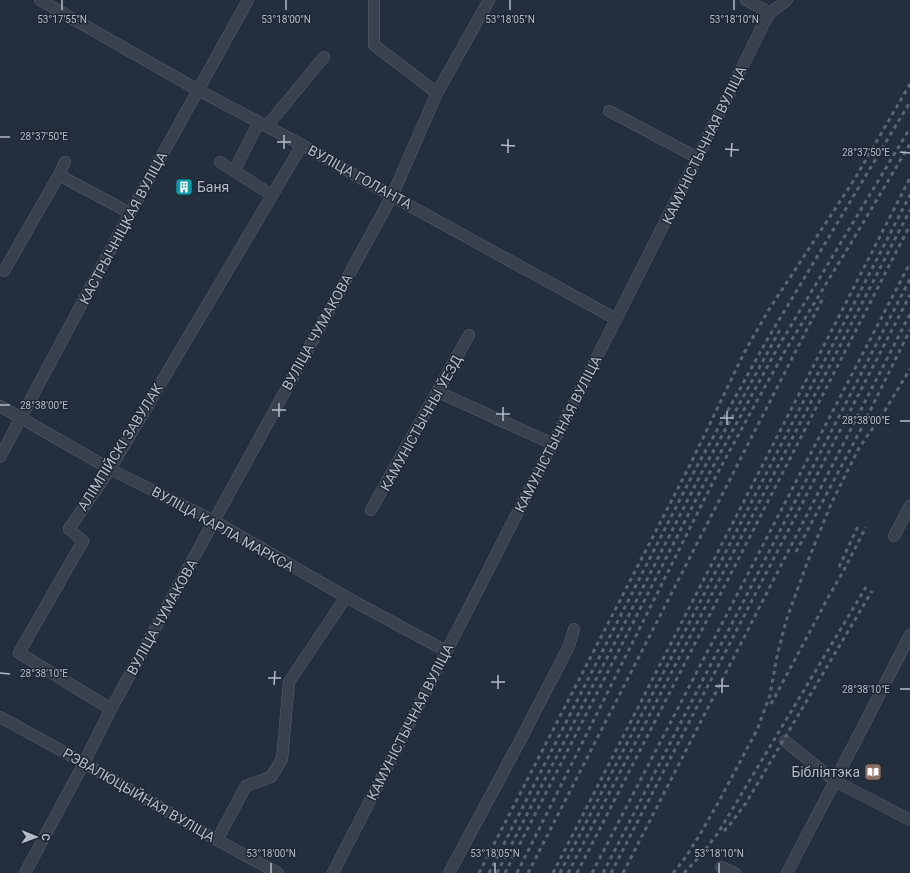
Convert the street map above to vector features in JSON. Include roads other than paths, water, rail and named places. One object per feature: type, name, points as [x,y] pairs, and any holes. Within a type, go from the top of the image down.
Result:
[{"type":"street","name":"ВУЛІЦА ГОЛАНТА","points":[[40,0],[198,90],[302,145],[616,319]]},
{"type":"street","name":"КАСТРЫЧНІЦКАЯ ВУЛІЦА","points":[[0,457],[130,213],[248,0]]},
{"type":"street","points":[[374,0],[374,45],[437,93]]},
{"type":"street","name":"ВУЛІЦА ЧУМАКОВА","points":[[25,873],[111,709],[392,196],[437,93],[489,0]]},
{"type":"street","points":[[746,0],[770,13]]},
{"type":"street","name":"КАМУНІСТЫЧНАЯ ВУЛІЦА","points":[[333,873],[553,444],[698,158],[763,25],[770,13],[787,0]]},
{"type":"street","points":[[234,171],[263,124],[324,57]]},
{"type":"street","points":[[609,111],[698,158]]},
{"type":"street","name":"АЛІМПІЙСКІ ЗАВУЛАК","points":[[111,709],[19,653],[83,541],[69,529],[110,468],[302,145]]},
{"type":"street","points":[[4,271],[65,162]]},
{"type":"street","points":[[220,162],[272,195]]},
{"type":"street","points":[[58,175],[130,213]]},
{"type":"street","name":"КАМУНІСТЫЧНЫ ЎЕЗД","points":[[371,510],[469,335]]},
{"type":"street","points":[[438,392],[553,444]]},
{"type":"street","name":"ВУЛІЦА КАРЛА МАРКСА","points":[[0,406],[110,468],[214,521],[346,597],[446,651]]},
{"type":"street","points":[[894,536],[910,506]]},
{"type":"street","points":[[217,840],[246,786],[271,777],[282,759],[289,682],[346,597]]},
{"type":"street","points":[[449,873],[556,673],[569,646],[574,629]]},
{"type":"street","points":[[787,873],[910,635]]},
{"type":"street","name":"РЭВАЛЮЦЫЙНАЯ ВУЛІЦА","points":[[0,717],[278,873]]},
{"type":"street","points":[[786,741],[835,781],[910,820]]},
{"type":"street","points":[[721,867],[735,873]]},
{"type":"railway","points":[[479,873],[690,465],[744,353],[768,311],[854,180],[910,84]]},
{"type":"railway","points":[[489,873],[696,468],[767,340],[910,102]]},
{"type":"railway","points":[[505,873],[709,474],[778,347],[910,128]]},
{"type":"railway","points":[[517,873],[716,476],[785,351],[910,144]]},
{"type":"railway","points":[[553,873],[910,178]]},
{"type":"railway","points":[[560,873],[910,195]]},
{"type":"railway","points":[[568,873],[910,210]]},
{"type":"railway","points":[[577,873],[910,225]]},
{"type":"railway","points":[[592,873],[910,263]]},
{"type":"railway","points":[[603,873],[910,279]]},
{"type":"railway","points":[[611,873],[910,295]]},
{"type":"railway","points":[[528,873],[824,296]]},
{"type":"railway","points":[[623,873],[910,314]]},
{"type":"railway","points":[[497,873],[703,470],[781,328]]},
{"type":"railway","points":[[796,552],[861,429],[910,330]]},
{"type":"railway","points":[[673,873],[683,861],[699,836],[757,730],[770,695],[777,656],[786,621],[807,563],[831,504],[859,448],[884,412],[910,369]]},
{"type":"railway","points":[[839,567],[859,524]]},
{"type":"railway","points":[[771,704],[866,527]]},
{"type":"railway","points":[[684,873],[702,854],[718,833],[866,587]]},
{"type":"railway","points":[[724,831],[746,803],[872,591]]},
{"type":"place","name":"Баня","points":[[184,187]]},
{"type":"place","name":"Бібліятэка","points":[[873,772]]}]
